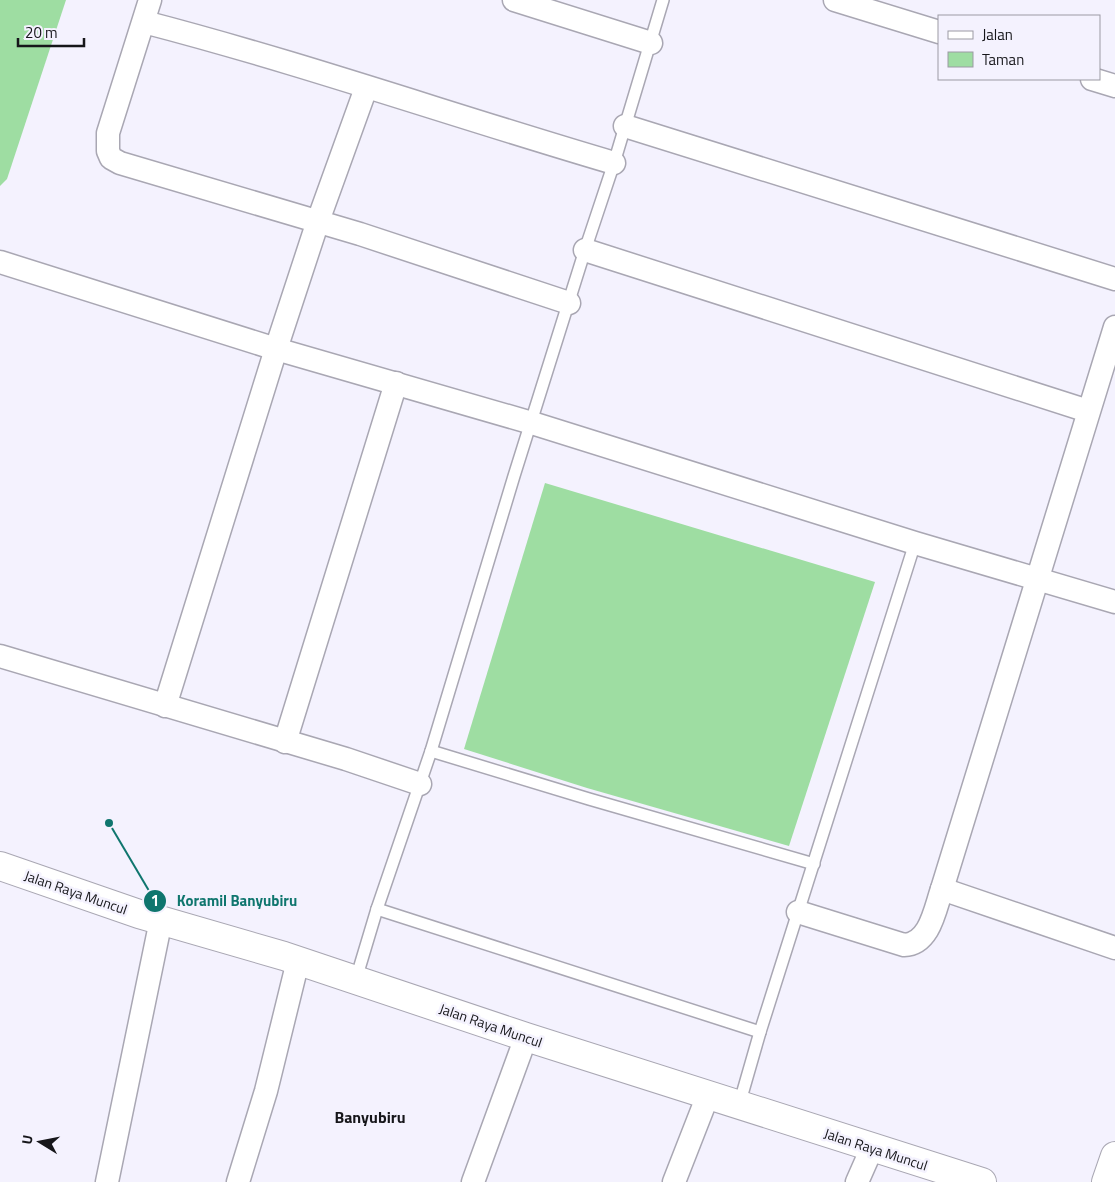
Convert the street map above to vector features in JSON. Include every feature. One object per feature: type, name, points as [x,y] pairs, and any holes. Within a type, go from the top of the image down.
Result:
[{"type":"main road","name":"Jalan Raya Muncul","points":[[0,866],[161,920],[356,979],[526,1037],[872,1148],[934,1175],[982,1182]]},
{"type":"street","points":[[150,0],[108,133],[108,151],[111,158],[120,163],[318,221],[569,303]]},
{"type":"street","points":[[514,0],[651,43]]},
{"type":"street","points":[[835,0],[938,32]]},
{"type":"street","points":[[144,22],[234,45],[366,88],[614,163]]},
{"type":"street","points":[[1095,80],[1115,86]]},
{"type":"street","points":[[165,706],[276,349],[318,221],[366,88]]},
{"type":"street","points":[[625,126],[1115,279]]},
{"type":"street","points":[[585,250],[1088,411]]},
{"type":"street","points":[[0,262],[276,349],[396,382],[532,423],[915,543],[1115,602]]},
{"type":"street","points":[[798,912],[904,945],[915,943],[926,933],[942,889],[1115,327]]},
{"type":"street","points":[[285,742],[396,382]]},
{"type":"street","points":[[0,656],[420,784]]},
{"type":"street","points":[[942,889],[1115,948]]},
{"type":"street","points":[[107,1182],[161,920]]},
{"type":"street","points":[[238,1182],[266,1091],[298,961]]},
{"type":"street","points":[[474,1182],[526,1037]]},
{"type":"street","points":[[674,1182],[708,1095]]},
{"type":"street","points":[[857,1182],[872,1148]]},
{"type":"lane","points":[[356,979],[376,909],[431,751],[514,476],[664,0]]},
{"type":"lane","points":[[739,1105],[760,1032],[915,543]]},
{"type":"lane","points":[[431,751],[814,864]]},
{"type":"lane","points":[[376,909],[760,1032]]},
{"type":"green space","points":[[0,0],[66,0],[7,179],[0,186]]},
{"type":"green space","points":[[545,483],[875,582],[789,846],[587,788],[464,749]]},
{"type":"place","name":"Koramil Banyubiru","points":[[109,823]]},
{"type":"district","name":"Banyubiru","points":[[370,1117]]}]
